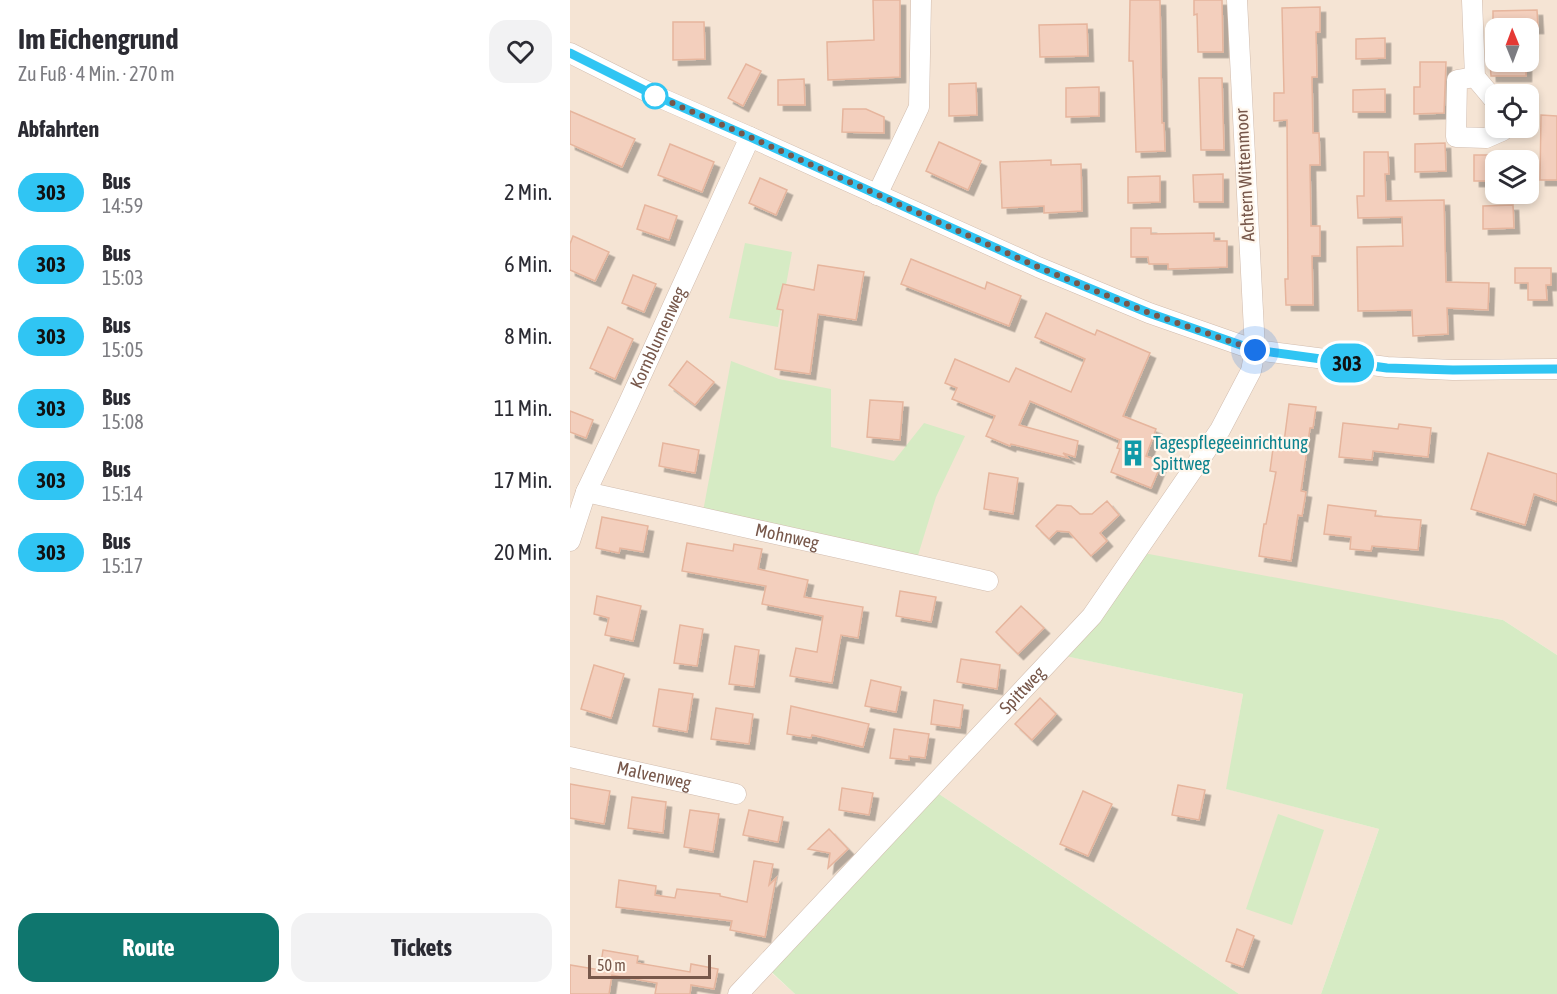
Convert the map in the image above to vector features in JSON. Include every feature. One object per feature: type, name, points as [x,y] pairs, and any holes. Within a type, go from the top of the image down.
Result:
[{"type":"street","points":[[877,195],[919,107],[921,0]]},
{"type":"street","name":"Achtern Wittenmoor","points":[[1237,0],[1255,350]]},
{"type":"street","points":[[1472,0],[1475,77],[1485,89]]},
{"type":"street","points":[[570,53],[654,95],[1099,293],[1255,350],[1387,368],[1557,369]]},
{"type":"street","points":[[1475,77],[1457,80],[1456,137],[1485,138]]},
{"type":"street","name":"Kornblumenweg","points":[[570,541],[586,492],[750,137]]},
{"type":"street","name":"Spittweg","points":[[738,994],[1092,616],[1220,430],[1251,371],[1255,350]]},
{"type":"street","name":"Mohnweg","points":[[586,492],[988,581]]},
{"type":"street","name":"Malvenweg","points":[[570,757],[736,794]]},
{"type":"shaded area","points":[[570,0],[1557,0],[1557,655],[1503,620],[1419,605],[1057,654],[1243,694],[1227,789],[1379,829],[1321,994],[1239,994],[930,788],[764,966],[795,994],[570,994]]},
{"type":"green space","points":[[745,243],[792,252],[786,285],[783,284],[778,309],[781,310],[778,327],[729,318]]},
{"type":"green space","points":[[731,361],[779,379],[831,389],[831,447],[894,461],[924,423],[965,436],[936,497],[915,565],[702,517]]},
{"type":"green space","points":[[1138,552],[1503,620],[1557,655],[1557,994],[1321,994],[1379,829],[1226,789],[1243,694],[1056,654]]},
{"type":"green space","points":[[930,788],[1239,994],[795,994],[764,965]]},
{"type":"green space","points":[[1278,814],[1324,830],[1292,925],[1246,909]]},
{"type":"building","points":[[873,0],[900,0],[900,77],[828,80],[827,42],[874,40]]},
{"type":"building","points":[[1130,0],[1160,0],[1162,123],[1164,123],[1165,151],[1136,152],[1133,61],[1129,61]]},
{"type":"building","points":[[1194,0],[1222,0],[1223,52],[1198,52],[1197,14],[1194,15]]},
{"type":"building","points":[[1320,7],[1320,32],[1316,32],[1317,77],[1312,77],[1313,133],[1319,133],[1320,165],[1310,165],[1311,226],[1320,226],[1320,256],[1312,256],[1313,305],[1286,305],[1285,279],[1288,279],[1287,120],[1274,121],[1274,93],[1284,93],[1282,8]]},
{"type":"building","points":[[1537,10],[1537,18],[1493,18],[1493,11]]},
{"type":"building","points":[[673,22],[704,22],[705,59],[673,60]]},
{"type":"building","points":[[1087,24],[1088,56],[1040,57],[1039,25]]},
{"type":"building","points":[[1385,38],[1385,58],[1356,59],[1356,39]]},
{"type":"building","points":[[1420,62],[1446,62],[1444,113],[1414,114],[1414,87],[1420,87]]},
{"type":"building","points":[[746,64],[761,71],[743,106],[728,98]]},
{"type":"building","points":[[1491,72],[1526,72],[1526,76],[1491,76]]},
{"type":"building","points":[[1199,78],[1222,78],[1224,150],[1201,150]]},
{"type":"building","points":[[804,79],[805,105],[778,105],[778,80]]},
{"type":"building","points":[[976,83],[977,115],[949,116],[949,84]]},
{"type":"building","points":[[1099,87],[1099,116],[1066,117],[1066,88]]},
{"type":"building","points":[[1385,89],[1385,112],[1353,112],[1353,90]]},
{"type":"building","points":[[843,109],[866,109],[884,117],[884,133],[842,132]]},
{"type":"building","points":[[570,111],[635,139],[622,167],[570,144]]},
{"type":"building","points":[[1541,115],[1557,116],[1557,180],[1540,180]]},
{"type":"building","points":[[939,142],[981,161],[968,190],[926,171]]},
{"type":"building","points":[[1445,143],[1446,171],[1415,172],[1415,144]]},
{"type":"building","points":[[670,144],[714,162],[702,192],[658,175]]},
{"type":"building","points":[[1364,152],[1388,152],[1389,174],[1385,174],[1386,201],[1444,200],[1446,282],[1489,283],[1488,310],[1447,308],[1448,334],[1413,336],[1412,310],[1358,311],[1357,247],[1403,246],[1402,217],[1358,218],[1357,196],[1364,196]]},
{"type":"building","points":[[1474,155],[1485,155],[1485,181],[1474,181]]},
{"type":"building","points":[[1051,160],[1051,165],[1081,164],[1082,211],[1044,213],[1044,206],[1002,208],[1000,162]]},
{"type":"building","points":[[1223,174],[1223,202],[1194,202],[1193,175]]},
{"type":"building","points":[[1160,176],[1160,202],[1128,203],[1128,177]]},
{"type":"building","points":[[760,178],[787,190],[776,215],[749,203]]},
{"type":"building","points":[[645,205],[677,216],[669,240],[637,229]]},
{"type":"building","points":[[1513,205],[1514,228],[1483,229],[1483,206]]},
{"type":"building","points":[[1131,228],[1151,228],[1151,234],[1214,233],[1214,241],[1227,241],[1227,267],[1168,269],[1168,264],[1149,264],[1148,257],[1131,257]]},
{"type":"building","points":[[573,236],[609,252],[595,281],[570,270],[570,244]]},
{"type":"building","points":[[911,259],[985,289],[987,282],[1021,296],[1009,326],[901,284]]},
{"type":"building","points":[[818,265],[864,272],[856,320],[818,314],[810,374],[775,369],[783,310],[777,309],[783,284],[814,290]]},
{"type":"building","points":[[1515,268],[1551,268],[1551,285],[1546,285],[1547,300],[1528,300],[1528,283],[1515,283]]},
{"type":"building","points":[[633,275],[656,284],[644,312],[622,303]]},
{"type":"building","points":[[1046,313],[1095,335],[1097,330],[1150,353],[1123,416],[1156,429],[1146,456],[1162,462],[1151,488],[1111,472],[1120,449],[1117,448],[1120,440],[1030,401],[1019,425],[1078,441],[1075,457],[1063,453],[1068,458],[1011,444],[1010,446],[986,436],[995,416],[952,399],[957,388],[945,383],[955,359],[1009,382],[1016,368],[1071,392],[1085,359],[1035,337]]},
{"type":"building","points":[[608,327],[633,339],[615,379],[590,368]]},
{"type":"building","points":[[687,361],[714,382],[695,405],[669,385]]},
{"type":"building","points":[[870,400],[903,402],[900,440],[867,437]]},
{"type":"building","points":[[1289,404],[1316,407],[1313,428],[1310,428],[1301,491],[1306,492],[1302,516],[1298,515],[1291,561],[1259,556],[1276,472],[1270,471],[1274,441],[1284,442]]},
{"type":"building","points":[[570,411],[593,420],[586,438],[570,432]]},
{"type":"building","points":[[1343,423],[1398,429],[1399,424],[1431,428],[1428,457],[1373,451],[1372,460],[1339,457]]},
{"type":"building","points":[[663,443],[699,450],[695,473],[659,466]]},
{"type":"building","points":[[1488,453],[1557,474],[1557,502],[1534,494],[1525,525],[1471,509]]},
{"type":"building","points":[[989,473],[1018,478],[1013,514],[984,509]]},
{"type":"building","points":[[1107,501],[1119,515],[1100,533],[1107,541],[1091,556],[1069,532],[1057,531],[1049,539],[1036,526],[1057,505],[1071,506],[1080,514],[1092,514]]},
{"type":"building","points":[[1328,505],[1376,511],[1375,516],[1421,520],[1418,550],[1372,546],[1371,551],[1350,549],[1351,537],[1324,534]]},
{"type":"building","points":[[602,517],[648,526],[643,552],[620,548],[619,553],[596,548]]},
{"type":"building","points":[[687,543],[733,551],[734,544],[762,549],[758,569],[808,580],[804,597],[863,607],[858,638],[841,635],[832,683],[790,676],[796,648],[817,652],[823,616],[762,604],[766,586],[682,571]]},
{"type":"building","points":[[900,591],[936,597],[931,622],[896,616]]},
{"type":"building","points":[[597,596],[641,606],[633,641],[605,635],[609,618],[594,614]]},
{"type":"building","points":[[1021,606],[1044,628],[1018,654],[996,632]]},
{"type":"building","points":[[680,625],[703,629],[697,666],[674,663]]},
{"type":"building","points":[[735,646],[759,650],[754,687],[729,684]]},
{"type":"building","points":[[961,659],[1000,665],[997,689],[957,682]]},
{"type":"building","points":[[594,665],[624,674],[611,718],[581,709]]},
{"type":"building","points":[[871,680],[901,687],[896,712],[865,706]]},
{"type":"building","points":[[659,689],[693,694],[687,732],[653,726]]},
{"type":"building","points":[[1040,698],[1056,714],[1032,740],[1015,724]]},
{"type":"building","points":[[934,700],[963,705],[960,728],[931,724]]},
{"type":"building","points":[[791,706],[869,724],[863,747],[812,735],[811,738],[787,734]]},
{"type":"building","points":[[716,708],[753,714],[749,744],[711,739]]},
{"type":"building","points":[[894,729],[929,734],[925,758],[909,756],[909,760],[890,758]]},
{"type":"building","points":[[570,784],[610,791],[604,824],[570,818]]},
{"type":"building","points":[[1178,785],[1205,790],[1199,820],[1172,815]]},
{"type":"building","points":[[842,788],[873,793],[869,815],[839,810]]},
{"type":"building","points":[[1083,791],[1112,804],[1088,856],[1060,844]]},
{"type":"building","points":[[632,797],[666,802],[663,833],[628,828]]},
{"type":"building","points":[[690,810],[719,814],[713,852],[684,847]]},
{"type":"building","points":[[749,810],[783,817],[778,842],[743,835]]},
{"type":"building","points":[[829,829],[848,849],[828,868],[830,853],[808,849]]},
{"type":"building","points":[[754,861],[773,864],[769,885],[776,878],[765,937],[730,930],[732,921],[616,907],[619,880],[656,886],[655,895],[675,898],[677,889],[720,894],[720,896],[747,902]]},
{"type":"building","points":[[1237,929],[1254,936],[1243,967],[1226,961]]},
{"type":"building","points":[[603,950],[638,956],[637,963],[690,972],[691,964],[718,969],[714,989],[691,985],[690,994],[655,994],[657,983],[612,975],[609,994],[570,994],[570,965],[600,970]]},
{"type":"bus line","name":"303","points":[[570,53],[654,95],[1038,267],[1149,313],[1255,350],[1387,368],[1557,369]]},
{"type":"place","name":"Tagespflegeeinrichtung Spittweg","points":[[1133,453]]},
{"type":"route","points":[[655,96],[1099,293],[1255,350]]}]
